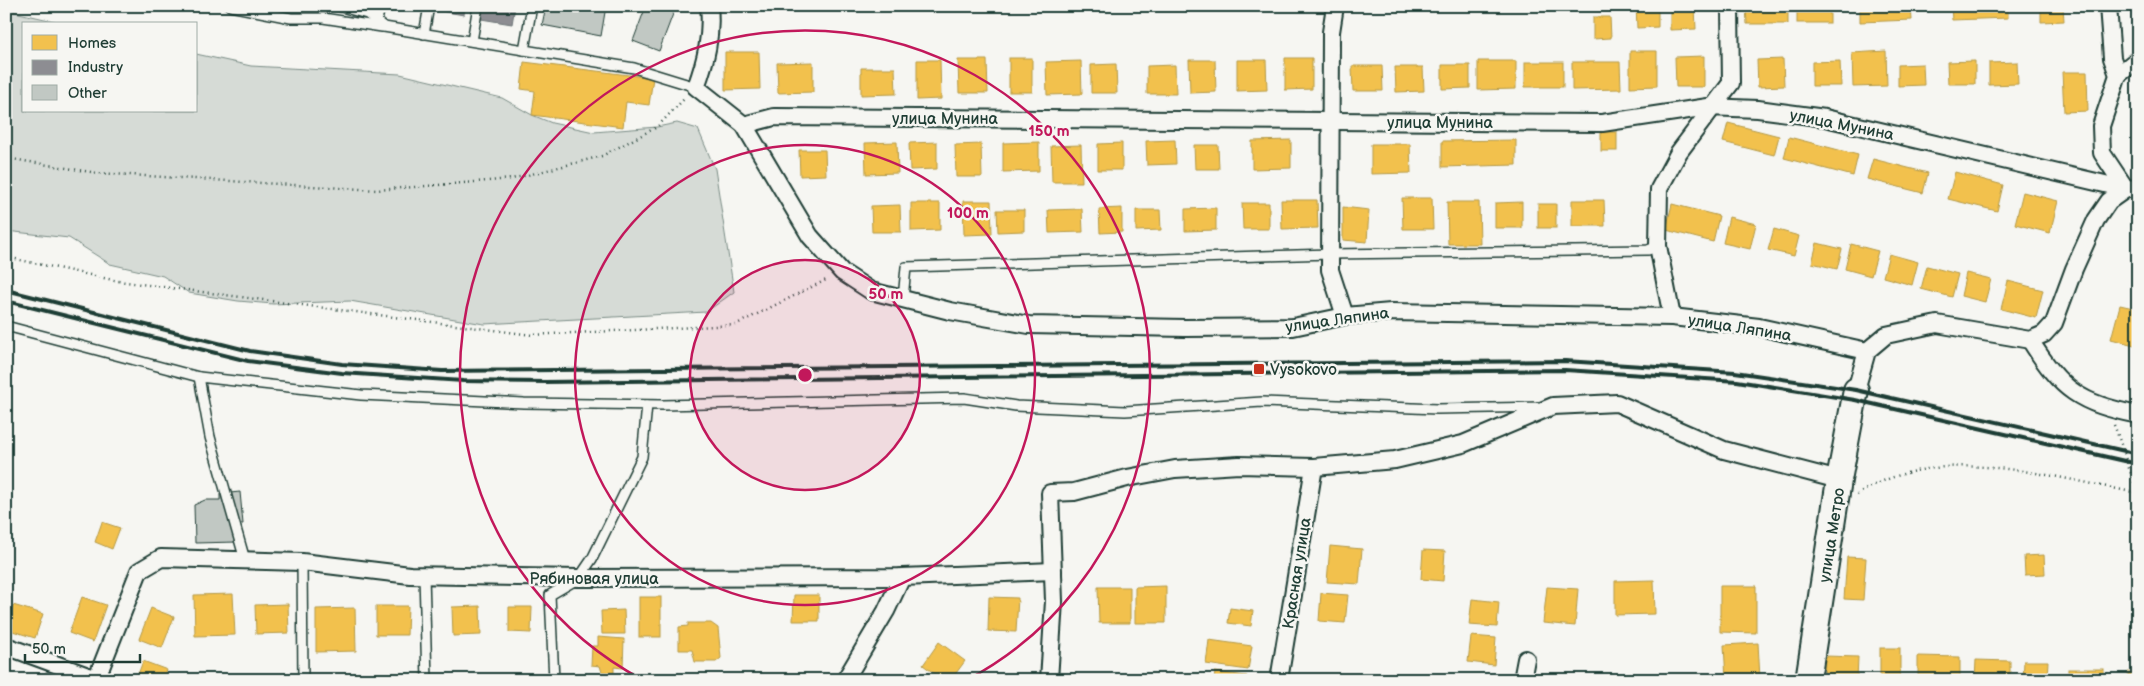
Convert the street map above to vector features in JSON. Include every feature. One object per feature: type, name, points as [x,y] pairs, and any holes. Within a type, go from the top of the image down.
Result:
[{"type":"street","points":[[696,87],[705,63],[711,26],[708,6]]},
{"type":"street","points":[[1335,6],[1331,32],[1330,270],[1345,316]]},
{"type":"street","points":[[1672,317],[1658,246],[1659,189],[1679,152],[1731,83],[1730,6]]},
{"type":"street","points":[[2108,6],[2112,58],[2118,76]]},
{"type":"street","points":[[1856,390],[1867,351],[1886,335],[1937,324],[2030,340],[2044,334],[2054,323],[2074,269],[2096,220],[2109,201],[2132,189],[2102,153],[2101,126],[2118,76],[2138,59]]},
{"type":"street","name":"улица Ляпина","points":[[696,87],[744,126],[810,236],[842,272],[871,291],[950,311],[1029,325],[1185,328],[1293,327],[1345,316],[1400,312],[1672,317],[1759,327],[1867,351]]},
{"type":"street","name":"улица Мунина","points":[[744,126],[774,117],[1602,123],[1714,107],[1758,109],[1825,118],[2132,189]]},
{"type":"street","points":[[2030,340],[2062,384],[2080,398],[2108,409],[2138,415]]},
{"type":"street","name":"улица Метро","points":[[1808,680],[1839,480],[1856,390]]},
{"type":"street","points":[[1049,680],[1054,601],[1050,493],[1074,492],[1127,478],[1176,469],[1238,465],[1314,466],[1395,460],[1463,444],[1553,406],[1617,403],[1724,450],[1839,480]]},
{"type":"street","name":"Красная улица","points":[[1279,680],[1314,466]]},
{"type":"street","name":"Рябиновая улица","points":[[96,679],[139,571],[161,558],[302,562],[424,576],[902,578],[1053,571]]},
{"type":"street","points":[[844,680],[886,611],[902,578]]},
{"type":"street","points":[[6,646],[96,679]]},
{"type":"street","points":[[1522,680],[1526,659]]},
{"type":"lane","points":[[230,6],[291,18],[323,18],[634,68],[696,87]]},
{"type":"lane","points":[[338,6],[367,14],[384,28]]},
{"type":"lane","points":[[377,21],[380,6]]},
{"type":"lane","points":[[424,34],[429,6]]},
{"type":"lane","points":[[472,41],[478,6]]},
{"type":"lane","points":[[524,50],[532,6]]},
{"type":"lane","points":[[903,299],[906,267],[1330,254],[1648,250],[1658,246]]},
{"type":"lane","points":[[6,326],[199,377],[361,395],[524,403],[647,405],[964,398],[1016,406],[1125,411],[1262,402],[1437,409],[1553,406]]},
{"type":"lane","points":[[199,377],[210,437],[245,560]]},
{"type":"lane","points":[[554,680],[550,595],[579,578],[592,559],[642,457],[647,405]]},
{"type":"lane","points":[[302,562],[303,680]]},
{"type":"lane","points":[[424,576],[427,680]]},
{"type":"path","points":[[6,158],[97,173],[378,190],[512,179],[602,156],[657,127],[696,87]]},
{"type":"path","points":[[6,257],[118,281],[532,336],[734,325],[842,272]]},
{"type":"path","points":[[2108,409],[2138,493]]},
{"type":"path","points":[[1834,514],[1846,502],[1890,478],[1911,471],[1949,467],[1991,468],[2037,473],[2138,493]]},
{"type":"shaded area","points":[[6,10],[57,22],[22,22],[22,112],[198,112],[198,54],[251,66],[400,74],[502,98],[532,115],[552,123],[594,132],[657,127],[677,123],[698,129],[715,169],[734,292],[706,312],[484,324],[350,301],[273,304],[238,301],[189,293],[163,276],[110,264],[69,238],[6,231]]},
{"type":"building: Homes","points":[[1636,6],[1658,6],[1658,27],[1637,28]]},
{"type":"building: Homes","points":[[1670,6],[1695,6],[1696,29],[1670,30]]},
{"type":"building: Homes","points":[[1746,6],[1788,6],[1788,24],[1747,24]]},
{"type":"building: Homes","points":[[1797,6],[1830,6],[1830,23],[1797,23]]},
{"type":"building: Homes","points":[[1860,6],[1911,6],[1912,20],[1860,22]]},
{"type":"building: Homes","points":[[1951,6],[2008,6],[2008,18],[1952,20]]},
{"type":"building: Homes","points":[[2041,6],[2063,6],[2064,21],[2041,22]]},
{"type":"building: Homes","points":[[1593,17],[1610,17],[1611,38],[1593,39]]},
{"type":"building: Homes","points":[[1630,51],[1657,51],[1657,86],[1630,87]]},
{"type":"building: Homes","points":[[1886,51],[1887,86],[1853,87],[1852,53]]},
{"type":"building: Homes","points":[[725,52],[759,52],[760,89],[725,90]]},
{"type":"building: Homes","points":[[1704,56],[1704,87],[1676,87],[1675,57]]},
{"type":"building: Homes","points":[[1009,58],[1032,58],[1032,92],[1009,92]]},
{"type":"building: Homes","points":[[1285,58],[1312,58],[1312,89],[1285,90]]},
{"type":"building: Homes","points":[[1783,59],[1784,86],[1758,87],[1757,60]]},
{"type":"building: Homes","points":[[917,60],[940,60],[941,99],[917,100]]},
{"type":"building: Homes","points":[[958,60],[987,60],[988,93],[959,93]]},
{"type":"building: Homes","points":[[1189,60],[1215,60],[1216,92],[1190,93]]},
{"type":"building: Homes","points":[[1237,60],[1266,60],[1267,90],[1237,91]]},
{"type":"building: Homes","points":[[1081,61],[1082,94],[1047,95],[1046,62]]},
{"type":"building: Homes","points":[[1478,61],[1516,61],[1516,89],[1478,90]]},
{"type":"building: Homes","points":[[1840,61],[1841,86],[1812,86],[1812,62]]},
{"type":"building: Homes","points":[[1975,61],[1975,84],[1948,84],[1947,62]]},
{"type":"building: Homes","points":[[524,62],[653,78],[649,105],[626,102],[623,127],[532,115],[535,91],[521,89]]},
{"type":"building: Homes","points":[[813,62],[813,92],[778,93],[777,63]]},
{"type":"building: Homes","points":[[1525,62],[1563,62],[1563,87],[1525,87]]},
{"type":"building: Homes","points":[[1572,62],[1620,62],[1621,89],[1572,90]]},
{"type":"building: Homes","points":[[2017,62],[2018,84],[1989,85],[1989,63]]},
{"type":"building: Homes","points":[[1116,64],[1117,93],[1091,93],[1091,65]]},
{"type":"building: Homes","points":[[1923,64],[1924,85],[1898,86],[1898,65]]},
{"type":"building: Homes","points":[[1175,65],[1176,94],[1147,94],[1147,66]]},
{"type":"building: Homes","points":[[1442,65],[1470,65],[1470,88],[1442,89]]},
{"type":"building: Homes","points":[[1352,66],[1382,66],[1383,91],[1353,91]]},
{"type":"building: Homes","points":[[1395,67],[1423,67],[1424,91],[1396,92]]},
{"type":"building: Homes","points":[[861,68],[895,68],[896,94],[861,95]]},
{"type":"building: Homes","points":[[2062,72],[2087,72],[2088,111],[2064,112]]},
{"type":"building: Homes","points":[[1728,123],[1779,136],[1774,155],[1723,142]]},
{"type":"building: Homes","points":[[1601,132],[1617,132],[1617,151],[1601,151]]},
{"type":"building: Homes","points":[[1789,137],[1858,155],[1853,176],[1784,158]]},
{"type":"building: Homes","points":[[1175,140],[1176,164],[1147,165],[1146,141]]},
{"type":"building: Homes","points":[[1291,140],[1291,168],[1252,169],[1252,141]]},
{"type":"building: Homes","points":[[1516,140],[1516,165],[1442,167],[1442,141]]},
{"type":"building: Homes","points":[[897,142],[898,173],[866,174],[865,143]]},
{"type":"building: Homes","points":[[937,142],[937,169],[910,170],[909,143]]},
{"type":"building: Homes","points":[[1039,142],[1039,171],[1003,172],[1003,143]]},
{"type":"building: Homes","points":[[1122,143],[1122,170],[1098,170],[1098,144]]},
{"type":"building: Homes","points":[[981,144],[982,177],[956,177],[955,145]]},
{"type":"building: Homes","points":[[1371,144],[1410,144],[1411,173],[1371,174]]},
{"type":"building: Homes","points":[[1081,145],[1082,182],[1052,182],[1051,146]]},
{"type":"building: Homes","points":[[1194,145],[1218,145],[1219,169],[1195,169]]},
{"type":"building: Homes","points":[[799,150],[825,150],[826,175],[800,176]]},
{"type":"building: Homes","points":[[1873,159],[1928,173],[1923,193],[1867,179]]},
{"type":"building: Homes","points":[[1955,172],[2003,185],[1997,211],[1948,199]]},
{"type":"building: Homes","points":[[2023,192],[2058,201],[2050,233],[2015,224]]},
{"type":"building: Homes","points":[[1402,198],[1432,198],[1433,229],[1403,229]]},
{"type":"building: Homes","points":[[1281,200],[1317,200],[1318,228],[1282,229]]},
{"type":"building: Homes","points":[[1572,200],[1604,200],[1605,226],[1572,226]]},
{"type":"building: Homes","points":[[963,201],[991,201],[992,234],[964,235]]},
{"type":"building: Homes","points":[[1447,202],[1479,202],[1480,244],[1448,244]]},
{"type":"building: Homes","points":[[1522,202],[1522,228],[1495,228],[1495,203]]},
{"type":"building: Homes","points":[[911,203],[940,203],[940,230],[911,231]]},
{"type":"building: Homes","points":[[1242,203],[1269,203],[1269,229],[1243,229]]},
{"type":"building: Homes","points":[[1538,204],[1556,204],[1556,228],[1538,228]]},
{"type":"building: Homes","points":[[1672,204],[1719,216],[1713,242],[1666,230]]},
{"type":"building: Homes","points":[[900,205],[901,232],[872,232],[871,206]]},
{"type":"building: Homes","points":[[1343,207],[1369,210],[1367,242],[1343,240]]},
{"type":"building: Homes","points":[[1122,208],[1122,232],[1100,233],[1099,209]]},
{"type":"building: Homes","points":[[1216,208],[1216,230],[1185,231],[1185,209]]},
{"type":"building: Homes","points":[[1082,209],[1083,232],[1049,233],[1048,210]]},
{"type":"building: Homes","points":[[997,210],[1024,210],[1024,231],[998,232]]},
{"type":"building: Homes","points":[[1136,210],[1160,210],[1161,230],[1136,231]]},
{"type":"building: Homes","points":[[1729,217],[1756,224],[1750,249],[1723,243]]},
{"type":"building: Homes","points":[[1774,229],[1799,236],[1794,256],[1768,250]]},
{"type":"building: Homes","points":[[1817,243],[1842,249],[1837,269],[1812,263]]},
{"type":"building: Homes","points":[[1851,244],[1878,251],[1871,276],[1845,269]]},
{"type":"building: Homes","points":[[1889,254],[1918,262],[1912,285],[1883,277]]},
{"type":"building: Homes","points":[[1927,266],[1958,274],[1952,297],[1921,289]]},
{"type":"building: Homes","points":[[1966,273],[1991,279],[1985,302],[1961,296]]},
{"type":"building: Homes","points":[[2008,281],[2043,290],[2036,318],[2001,309]]},
{"type":"building: Homes","points":[[2120,305],[2138,309],[2138,346],[2111,339]]},
{"type":"building: Homes","points":[[102,522],[120,528],[112,549],[95,542]]},
{"type":"building: Homes","points":[[1330,546],[1362,549],[1359,584],[1327,582]]},
{"type":"building: Homes","points":[[1423,550],[1445,551],[1443,581],[1421,579]]},
{"type":"building: Homes","points":[[2044,555],[2045,574],[2025,575],[2024,556]]},
{"type":"building: Homes","points":[[1847,557],[1866,558],[1863,600],[1844,599]]},
{"type":"building: Homes","points":[[1654,580],[1655,614],[1615,615],[1615,581]]},
{"type":"building: Homes","points":[[1166,586],[1166,623],[1135,623],[1135,587]]},
{"type":"building: Homes","points":[[1720,586],[1756,586],[1756,633],[1720,632]]},
{"type":"building: Homes","points":[[1098,587],[1130,587],[1130,623],[1099,623]]},
{"type":"building: Homes","points":[[1547,587],[1578,589],[1575,626],[1543,623]]},
{"type":"building: Homes","points":[[1321,593],[1348,595],[1345,623],[1319,621]]},
{"type":"building: Homes","points":[[233,594],[235,635],[195,636],[194,595]]},
{"type":"building: Homes","points":[[794,595],[819,595],[819,621],[793,621]]},
{"type":"building: Homes","points":[[82,597],[106,605],[93,642],[69,633]]},
{"type":"building: Homes","points":[[639,597],[661,597],[661,637],[639,637]]},
{"type":"building: Homes","points":[[989,597],[1018,598],[1016,632],[988,631]]},
{"type":"building: Homes","points":[[1472,599],[1499,602],[1497,627],[1469,625]]},
{"type":"building: Homes","points":[[288,604],[289,633],[256,634],[255,605]]},
{"type":"building: Homes","points":[[13,605],[43,614],[35,638],[6,629]]},
{"type":"building: Homes","points":[[376,606],[408,606],[407,635],[376,635]]},
{"type":"building: Homes","points":[[480,606],[481,635],[453,636],[452,607]]},
{"type":"building: Homes","points":[[509,607],[532,607],[531,633],[509,632]]},
{"type":"building: Homes","points":[[151,608],[174,617],[162,648],[139,639]]},
{"type":"building: Homes","points":[[355,608],[356,651],[316,652],[316,609]]},
{"type":"building: Homes","points":[[1230,608],[1253,611],[1251,626],[1228,623]]},
{"type":"building: Homes","points":[[624,610],[625,634],[602,634],[601,611]]},
{"type":"building: Homes","points":[[688,623],[711,623],[718,628],[721,658],[716,662],[695,662],[692,650],[679,650],[679,627],[688,626]]},
{"type":"building: Homes","points":[[1471,636],[1496,638],[1494,665],[1468,662]]},
{"type":"building: Homes","points":[[598,637],[624,639],[623,668],[614,667],[614,673],[602,672],[600,666],[591,665],[592,646],[598,646]]},
{"type":"building: Homes","points":[[1209,640],[1252,646],[1248,670],[1206,664]]},
{"type":"building: Homes","points":[[939,642],[965,661],[951,680],[943,680],[923,665]]},
{"type":"building: Homes","points":[[1758,643],[1760,678],[1726,680],[1724,645]]},
{"type":"building: Homes","points":[[1880,648],[1900,648],[1900,680],[1880,680]]},
{"type":"building: Homes","points":[[1825,656],[1858,657],[1857,680],[1824,680]]},
{"type":"building: Homes","points":[[1918,656],[1960,657],[1960,680],[1918,680]]},
{"type":"building: Homes","points":[[1976,660],[2010,661],[2010,680],[1975,680]]},
{"type":"building: Homes","points":[[143,661],[167,670],[164,680],[136,680]]},
{"type":"building: Homes","points":[[2024,661],[2048,661],[2047,680],[2023,680]]},
{"type":"building: Homes","points":[[2068,669],[2104,669],[2104,680],[2068,680]]},
{"type":"building: Homes","points":[[1215,672],[1247,676],[1247,680],[1214,680]]},
{"type":"building: Homes","points":[[2128,672],[2138,673],[2138,680],[2128,680]]},
{"type":"building: Homes","points":[[1320,677],[1350,680],[1320,680]]},
{"type":"building: Industry","points":[[435,6],[465,6],[464,15],[435,10]]},
{"type":"building: Industry","points":[[483,6],[515,6],[512,24],[481,19]]},
{"type":"building: Other","points":[[546,6],[606,6],[601,36],[542,25]]},
{"type":"building: Other","points":[[646,6],[676,6],[659,51],[633,41]]},
{"type":"building: Other","points":[[240,492],[243,524],[237,524],[237,542],[195,543],[194,505],[205,500],[220,500],[220,494]]},
{"type":"railway","points":[[6,290],[250,351],[342,364],[442,371],[1565,361],[1735,372],[1856,390],[2138,454]]},
{"type":"railway","points":[[6,301],[248,361],[342,373],[463,381],[545,382],[1565,370],[1737,381],[1855,400],[2138,464]]},
{"type":"place","name":"Vysokovo","points":[[1259,369]]}]
